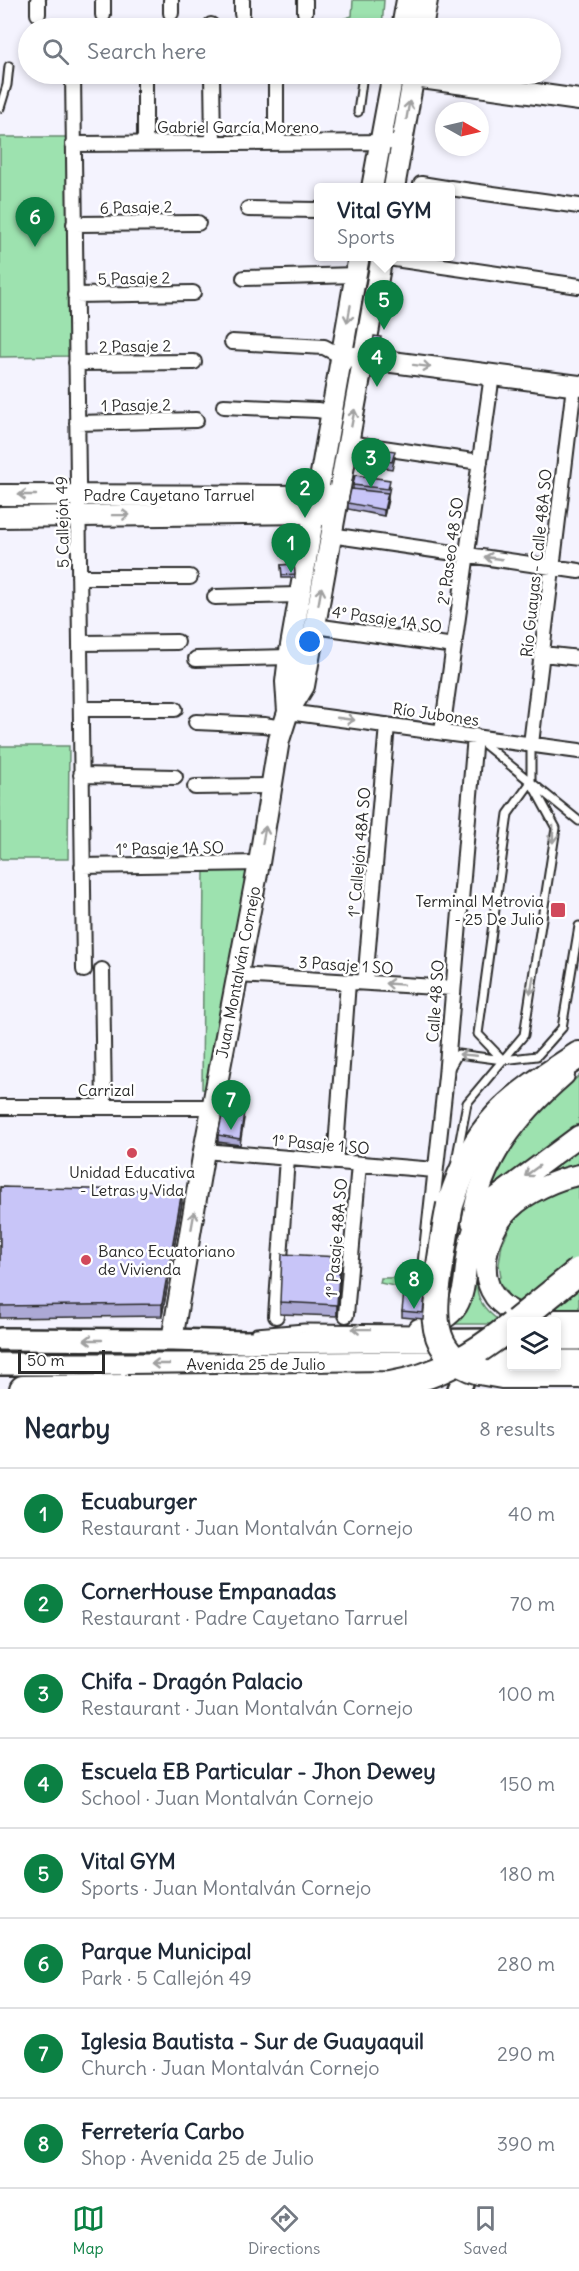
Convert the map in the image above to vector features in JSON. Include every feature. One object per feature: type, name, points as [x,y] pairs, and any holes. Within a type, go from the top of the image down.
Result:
[{"type":"highway","points":[[579,1054],[525,1090],[491,1121],[469,1155],[459,1176],[450,1205],[434,1312],[438,1336],[449,1353],[471,1369],[492,1374],[579,1375]]},
{"type":"highway","points":[[522,1317],[579,1270]]},
{"type":"highway","points":[[23,1389],[390,1385],[417,1379],[444,1369],[478,1350],[507,1330]]},
{"type":"main road","points":[[379,1341],[419,1329]]},
{"type":"main road","name":"Avenida 25 de Julio","points":[[0,1339],[172,1340],[246,1336],[379,1341],[507,1329]]},
{"type":"main road","points":[[246,1336],[457,1370],[462,1378],[459,1389]]},
{"type":"main road","points":[[561,1339],[579,1339]]},
{"type":"main road","name":"Avenida 25 de Julio","points":[[0,1364],[507,1361]]},
{"type":"main road","points":[[561,1361],[579,1361]]},
{"type":"street","points":[[103,0],[103,15]]},
{"type":"street","points":[[404,18],[407,0]]},
{"type":"street","points":[[424,18],[427,0]]},
{"type":"street","name":"5 Callejón 49","points":[[73,84],[84,969]]},
{"type":"street","points":[[145,84],[145,144]]},
{"type":"street","points":[[212,84],[213,143]]},
{"type":"street","points":[[276,84],[276,143]]},
{"type":"street","points":[[373,183],[391,84]]},
{"type":"street","points":[[395,183],[412,84]]},
{"type":"street","points":[[473,84],[579,100]]},
{"type":"street","name":"Gabriel García Moreno","points":[[73,144],[402,142]]},
{"type":"street","points":[[455,189],[579,206]]},
{"type":"street","points":[[249,209],[314,210]]},
{"type":"street","name":"6 Pasaje 2","points":[[74,224],[198,223]]},
{"type":"street","name":"Juan Montalván Cornejo","points":[[285,720],[304,686],[381,261]]},
{"type":"street","points":[[409,261],[579,286]]},
{"type":"street","points":[[244,279],[358,266]]},
{"type":"street","name":"Juan Montalván Cornejo","points":[[172,1340],[204,1151],[285,720],[286,682],[298,596],[358,266]]},
{"type":"street","name":"5 Pasaje 2","points":[[75,296],[194,293]]},
{"type":"street","points":[[232,342],[324,347],[341,356],[577,386]]},
{"type":"street","name":"2 Pasaje 2","points":[[76,363],[194,362]]},
{"type":"street","name":"2° Paseo 48 SO","points":[[442,731],[492,375]]},
{"type":"street","name":"Río Guayas - Calle 48A SO","points":[[531,744],[543,654],[551,567],[577,386]]},
{"type":"street","points":[[224,406],[331,412]]},
{"type":"street","name":"1 Pasaje 2","points":[[77,423],[196,420]]},
{"type":"street","points":[[348,443],[480,462]]},
{"type":"street","name":"Padre Cayetano Tarruel","points":[[0,495],[78,495],[314,504],[332,525]]},
{"type":"street","name":"Padre Cayetano Tarruel","points":[[0,517],[78,516],[314,504],[338,496]]},
{"type":"street","points":[[332,525],[466,555],[579,571]]},
{"type":"street","points":[[79,577],[190,576]]},
{"type":"street","points":[[215,597],[298,596]]},
{"type":"street","name":"4° Pasaje 1A SO","points":[[315,626],[454,646]]},
{"type":"street","points":[[80,643],[177,642]]},
{"type":"street","points":[[543,654],[579,658]]},
{"type":"street","points":[[196,659],[289,657]]},
{"type":"street","points":[[81,709],[175,709]]},
{"type":"street","name":"Río Jubones","points":[[196,722],[264,725],[285,720],[387,725],[579,751]]},
{"type":"street","name":"1° Callejón 48A SO","points":[[365,982],[387,725]]},
{"type":"street","name":"Calle 48 SO","points":[[425,1268],[446,1076],[475,736]]},
{"type":"street","points":[[81,775],[175,777]]},
{"type":"street","points":[[195,787],[272,786]]},
{"type":"street","name":"1° Pasaje 1A SO","points":[[82,867],[259,863]]},
{"type":"street","points":[[102,970],[104,1107]]},
{"type":"street","name":"3 Pasaje 1 SO","points":[[237,975],[452,988]]},
{"type":"street","points":[[335,1162],[348,981]]},
{"type":"street","points":[[419,1329],[443,1321],[456,1308],[463,1291],[472,1219],[482,1179],[497,1148],[520,1118],[579,1061]]},
{"type":"street","name":"Carrizal","points":[[0,1107],[213,1107]]},
{"type":"street","points":[[471,1239],[478,1221],[493,1200],[579,1136]]},
{"type":"street","name":"1° Pasaje 1 SO","points":[[204,1151],[435,1170]]},
{"type":"street","points":[[276,1316],[287,1158]]},
{"type":"street","name":"1° Pasaje 48A SO","points":[[346,1315],[359,1164]]},
{"type":"street","points":[[579,1175],[560,1180],[533,1193],[517,1202],[502,1216],[490,1240],[486,1265],[486,1277],[493,1295],[510,1310],[535,1319],[579,1320]]},
{"type":"lane","points":[[0,108],[7,85],[9,66]]},
{"type":"lane","points":[[358,112],[362,84]]},
{"type":"lane","points":[[475,736],[579,821]]},
{"type":"lane","points":[[450,1205],[461,1126],[467,1103],[524,1035],[555,828],[531,782],[531,744]]},
{"type":"lane","points":[[503,1060],[478,1034],[508,814],[531,782]]},
{"type":"lane","points":[[446,1076],[458,1054],[503,1060],[537,1056],[561,1028],[579,926]]},
{"type":"lane","name":"Avenida 25 de Julio","points":[[246,1336],[304,1328],[441,1330]]},
{"type":"green space","points":[[353,0],[384,0],[383,18],[346,18],[352,16]]},
{"type":"green space","points":[[0,137],[68,137],[70,356],[0,357]]},
{"type":"green space","points":[[0,746],[69,746],[68,859],[0,859]]},
{"type":"green space","points":[[252,868],[207,1090],[202,1089],[204,872]]},
{"type":"green space","points":[[579,1076],[579,1128],[492,1188],[507,1150],[539,1111]]},
{"type":"green space","points":[[579,1148],[579,1314],[545,1314],[513,1303],[504,1288],[477,1288],[480,1300],[486,1309],[505,1324],[453,1324],[466,1309],[473,1288],[408,1289],[380,1283],[381,1278],[501,1277],[499,1264],[502,1244],[529,1187]]},
{"type":"building","points":[[374,336],[381,337],[379,345],[373,344]]},
{"type":"building","points":[[356,445],[395,451],[392,462],[354,456]]},
{"type":"building","points":[[355,475],[390,480],[388,489],[353,485]]},
{"type":"building","points":[[351,489],[388,493],[384,510],[348,503]]},
{"type":"building","points":[[294,564],[295,574],[282,575],[281,565]]},
{"type":"building","points":[[223,1111],[244,1112],[240,1139],[218,1135]]},
{"type":"building","name":"Banco Ecuatoriano de Vivienda","points":[[0,1187],[182,1191],[162,1304],[0,1306]]},
{"type":"building","points":[[282,1254],[340,1257],[337,1305],[280,1302]]},
{"type":"building","points":[[404,1292],[425,1294],[423,1313],[402,1311]]},
{"type":"place","name":"Parque Municipal","points":[[35,247]]},
{"type":"place","name":"Vital GYM","points":[[384,330]]},
{"type":"place","name":"Escuela EB Particular - Jhon Dewey","points":[[377,387]]},
{"type":"place","name":"Chifa - Dragón Palacio","points":[[371,488]]},
{"type":"place","name":"CornerHouse Empanadas","points":[[305,518]]},
{"type":"place","name":"Ecuaburger","points":[[291,573]]},
{"type":"place","name":"Terminal Metrovia - 25 De Julio","points":[[558,910]]},
{"type":"place","name":"Iglesia Bautista - Sur de Guayaquil","points":[[231,1130]]},
{"type":"place","name":"Unidad Educativa - Letras y Vida","points":[[132,1153]]},
{"type":"place","name":"Banco Ecuatoriano de Vivienda","points":[[86,1260]]},
{"type":"place","name":"Ferretería Carbo","points":[[414,1309]]}]
